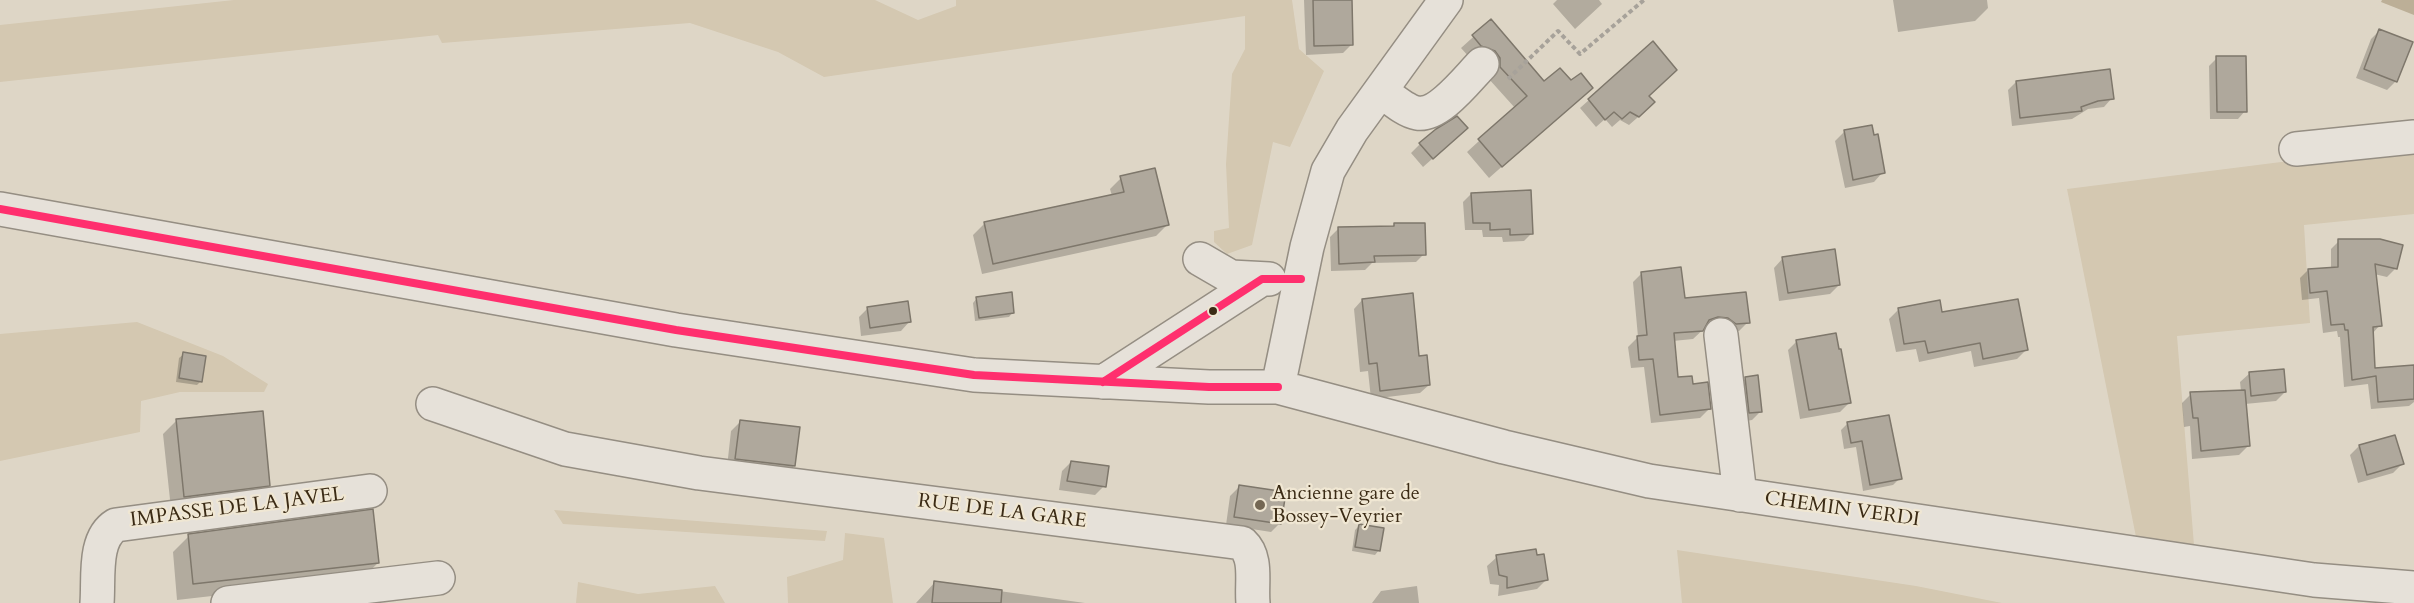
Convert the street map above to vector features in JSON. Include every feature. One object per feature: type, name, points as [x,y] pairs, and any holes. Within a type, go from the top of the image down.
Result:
[{"type":"street","points":[[1278,387],[1315,209],[1328,171],[1352,130],[1446,0]]},
{"type":"street","points":[[1381,91],[1415,112],[1427,112],[1444,102],[1478,68]]},
{"type":"street","points":[[2296,148],[2414,137]]},
{"type":"street","name":"CHEMIN VERDI","points":[[0,209],[676,330],[974,375],[1103,382],[1278,387],[1504,447],[1649,481],[2314,580],[2414,588]]},
{"type":"street","points":[[1200,259],[1231,277],[1301,279]]},
{"type":"street","points":[[1103,382],[1262,279]]},
{"type":"street","points":[[1721,335],[1740,495]]},
{"type":"street","name":"RUE DE LA GARE","points":[[434,404],[566,449],[699,473],[1242,543],[1253,560],[1253,603]]},
{"type":"street","name":"IMPASSE DE LA JAVEL","points":[[97,603],[101,545],[106,532],[116,525],[370,491]]},
{"type":"street","points":[[228,603],[438,578]]},
{"type":"path","points":[[1478,68],[1496,91],[1558,31],[1580,54],[1644,0]]},
{"type":"shaded area","points":[[234,0],[875,0],[918,20],[956,6],[956,0],[1292,0],[1299,49],[1324,71],[1290,147],[1273,142],[1252,245],[1227,254],[1214,242],[1214,231],[1229,228],[1226,164],[1232,74],[1245,49],[1245,16],[824,77],[778,52],[690,23],[442,43],[438,35],[0,82],[0,25]]},
{"type":"shaded area","points":[[2382,0],[2414,0],[2414,15],[2381,2]]},
{"type":"shaded area","points":[[2414,149],[2414,214],[2304,225],[2310,323],[2177,336],[2194,545],[2136,537],[2067,189],[2297,160]]},
{"type":"shaded area","points":[[137,322],[223,356],[268,384],[264,392],[180,392],[141,401],[140,432],[0,461],[0,334]]},
{"type":"shaded area","points":[[554,510],[827,531],[825,541],[563,524]]},
{"type":"shaded area","points":[[845,533],[884,538],[893,603],[788,603],[787,577],[843,560]]},
{"type":"shaded area","points":[[1677,550],[1916,586],[2002,603],[1682,603]]},
{"type":"shaded area","points":[[578,582],[638,594],[715,586],[725,603],[576,603]]},
{"type":"building","points":[[1313,0],[1352,0],[1353,45],[1314,46]]},
{"type":"building","points":[[1491,19],[1544,81],[1560,68],[1571,80],[1581,73],[1593,88],[1502,167],[1478,139],[1527,96],[1500,67],[1500,58],[1495,51],[1481,46],[1472,35]]},
{"type":"building","points":[[2379,29],[2413,42],[2397,82],[2364,69]]},
{"type":"building","points":[[1653,41],[1677,70],[1649,96],[1655,102],[1639,117],[1630,112],[1622,119],[1614,112],[1605,120],[1588,99]]},
{"type":"building","points":[[2216,56],[2246,56],[2247,112],[2217,112]]},
{"type":"building","points":[[2110,69],[2114,99],[2098,101],[2081,107],[2082,111],[2020,118],[2016,81]]},
{"type":"building","points":[[1457,116],[1468,128],[1433,159],[1419,143]]},
{"type":"building","points":[[1872,125],[1874,135],[1878,134],[1885,173],[1853,180],[1844,130]]},
{"type":"building","points":[[1155,168],[1169,225],[993,264],[984,222],[1124,192],[1120,176]]},
{"type":"building","points":[[1531,190],[1533,234],[1510,235],[1510,229],[1490,230],[1490,223],[1473,223],[1471,193]]},
{"type":"building","points":[[1394,223],[1425,223],[1426,255],[1374,256],[1375,262],[1339,264],[1338,227],[1394,226]]},
{"type":"building","points":[[2338,239],[2380,239],[2403,245],[2397,269],[2375,264],[2382,326],[2373,327],[2375,368],[2414,365],[2414,399],[2378,402],[2376,376],[2352,380],[2348,330],[2345,330],[2344,324],[2331,325],[2327,291],[2310,293],[2308,269],[2338,267]]},
{"type":"building","points":[[1835,249],[1840,285],[1788,293],[1782,257]]},
{"type":"building","points":[[1681,267],[1685,298],[1746,292],[1750,323],[1736,324],[1728,318],[1718,317],[1709,320],[1703,331],[1674,333],[1678,377],[1692,376],[1693,384],[1708,382],[1711,409],[1660,415],[1653,359],[1639,360],[1637,336],[1647,335],[1641,272]]},
{"type":"building","points":[[1012,292],[1014,313],[979,318],[976,297]]},
{"type":"building","points":[[1413,293],[1419,356],[1427,355],[1430,385],[1380,391],[1377,363],[1369,364],[1362,299]]},
{"type":"building","points":[[2018,299],[2028,350],[1983,359],[1980,343],[1928,353],[1925,341],[1904,344],[1898,308],[1940,300],[1942,312]]},
{"type":"building","points":[[908,301],[911,322],[870,328],[867,307]]},
{"type":"building","points":[[1836,333],[1851,403],[1809,410],[1796,340]]},
{"type":"building","points":[[183,352],[206,356],[202,382],[179,378]]},
{"type":"building","points":[[2284,369],[2286,392],[2251,396],[2249,372]]},
{"type":"building","points":[[1758,375],[1762,412],[1749,413],[1745,377]]},
{"type":"building","points":[[2245,390],[2250,446],[2201,451],[2198,418],[2193,418],[2190,392]]},
{"type":"building","points":[[263,411],[270,486],[184,497],[176,419]]},
{"type":"building","points":[[1889,415],[1902,479],[1870,485],[1862,441],[1851,443],[1847,422]]},
{"type":"building","points":[[740,420],[800,427],[795,466],[735,459]]},
{"type":"building","points":[[2395,435],[2404,464],[2367,475],[2359,445]]},
{"type":"building","points":[[1071,461],[1109,466],[1106,487],[1067,481]]},
{"type":"building","name":"Ancienne gare de Bossey-Veyrier","points":[[1239,485],[1286,492],[1281,524],[1234,517]]},
{"type":"building","points":[[373,509],[379,563],[193,584],[188,534]]},
{"type":"building","points":[[1359,524],[1384,528],[1380,551],[1355,547]]},
{"type":"building","points":[[1536,549],[1537,555],[1544,554],[1548,580],[1507,588],[1507,577],[1499,575],[1496,555]]},
{"type":"building","points":[[934,581],[1002,590],[1001,603],[932,603]]},
{"type":"transit line","points":[[0,209],[676,330],[974,375],[1209,387],[1278,387]]},
{"type":"transit line","points":[[1103,382],[1262,279],[1301,279]]},
{"type":"place","name":"Ancienne gare de Bossey-Veyrier","points":[[1260,505]]}]
